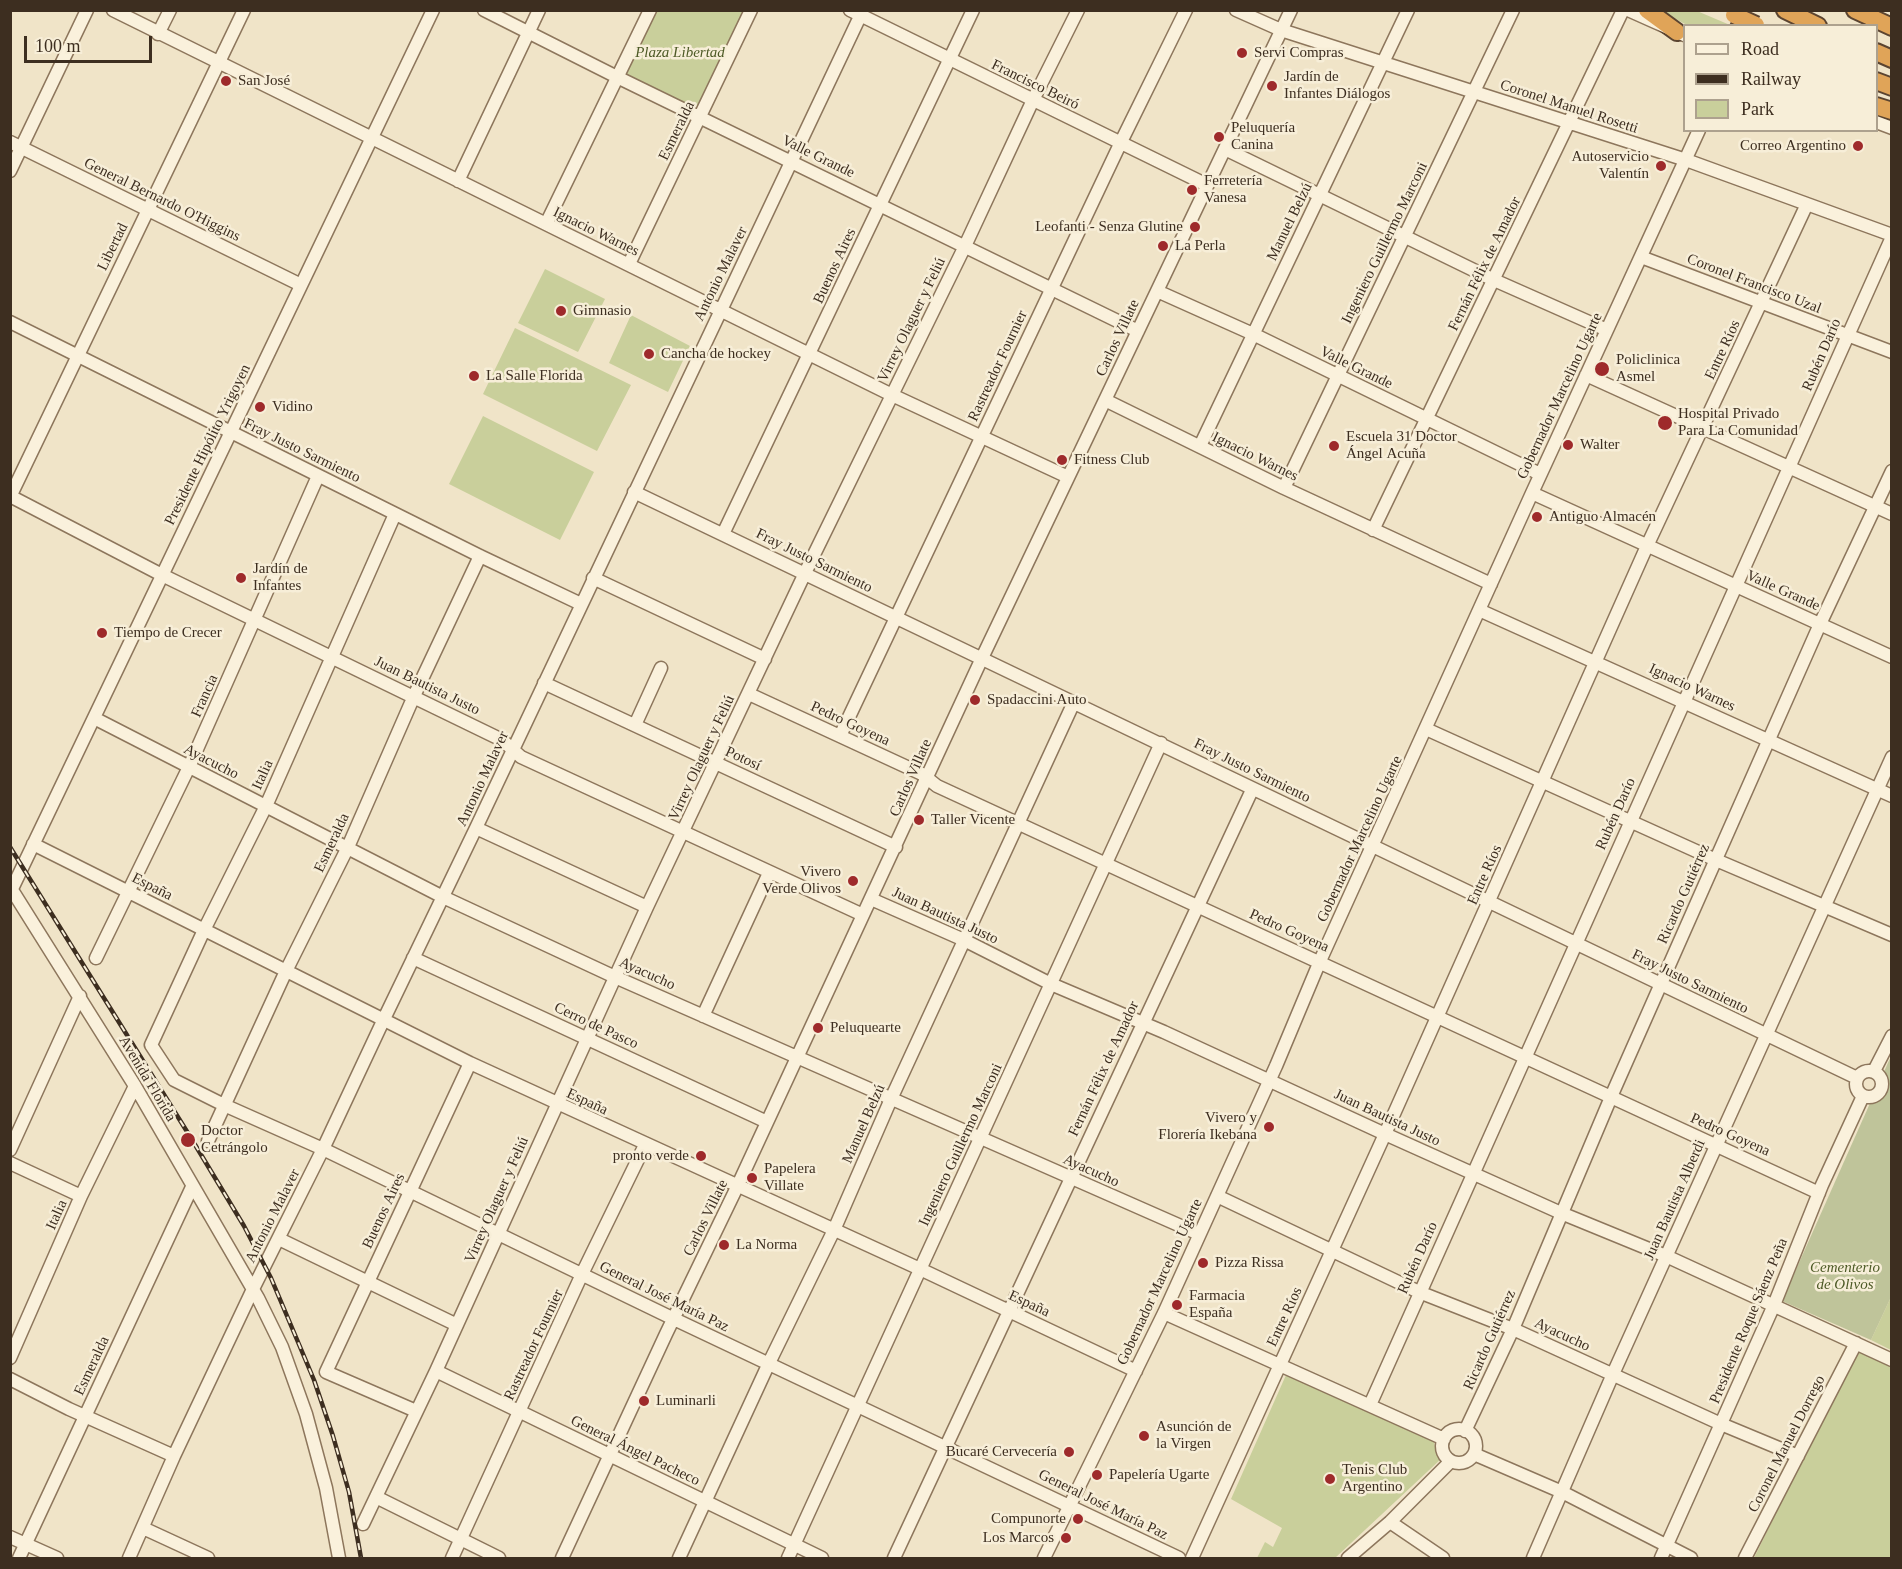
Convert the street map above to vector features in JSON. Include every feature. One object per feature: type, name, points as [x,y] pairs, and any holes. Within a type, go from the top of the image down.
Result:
[{"type":"highway","points":[[1647,10],[1681,34]]},
{"type":"highway","points":[[1785,10],[1814,24]]},
{"type":"highway","points":[[1855,10],[1892,27]]},
{"type":"highway","points":[[1729,13],[1752,24]]},
{"type":"highway","points":[[1878,53],[1892,59]]},
{"type":"street","points":[[10,171],[16,145],[87,10]]},
{"type":"street","name":"Ignacio Warnes","points":[[113,10],[892,395],[1068,477]]},
{"type":"street","points":[[158,34],[170,10]]},
{"type":"street","name":"Libertad","points":[[11,496],[244,10]]},
{"type":"street","name":"Presidente Hipólito Yrigoyen","points":[[11,891],[433,10]]},
{"type":"street","name":"Valle Grande","points":[[484,10],[1138,331]]},
{"type":"street","points":[[458,180],[539,10]]},
{"type":"street","points":[[546,224],[650,10]]},
{"type":"street","name":"Esmeralda","points":[[629,264],[751,10]]},
{"type":"street","name":"Buenos Aires","points":[[723,534],[973,10]]},
{"type":"street","name":"Virrey Olaguer y Feliú","points":[[363,1524],[436,1371],[646,907],[1078,10]]},
{"type":"street","name":"Rastreador Fournier","points":[[840,736],[1121,142],[1186,10]]},
{"type":"street","name":"Coronel Manuel Rosetti","points":[[1236,10],[1281,30],[1686,160],[1892,236]]},
{"type":"street","name":"Carlos Villate","points":[[562,1558],[896,848],[982,658],[1291,10]]},
{"type":"street","name":"Manuel Belzú","points":[[1200,446],[1408,10]]},
{"type":"street","name":"Ingeniero Guillermo Marconi","points":[[1284,488],[1513,10]]},
{"type":"street","name":"Fernán Félix de Amador","points":[[1373,530],[1623,10]]},
{"type":"street","points":[[1628,10],[1681,34]]},
{"type":"street","name":"Francisco Beiró","points":[[858,12],[950,60],[1207,185]]},
{"type":"street","name":"Antonio Malaver","points":[[129,1558],[174,1456],[514,750],[791,161],[858,12]]},
{"type":"street","name":"Gobernador Marcelino Ugarte","points":[[1044,1558],[1164,1313],[1540,474],[1699,132]]},
{"type":"street","name":"General Bernardo O'Higgins","points":[[16,145],[301,285]]},
{"type":"street","points":[[1225,149],[1494,280],[1607,330]]},
{"type":"street","name":"Entre Ríos","points":[[1192,1558],[1385,1134],[1647,546],[1807,204]]},
{"type":"street","name":"Rubén Darío","points":[[1370,1405],[1629,820],[1790,467],[1846,335],[1892,236]]},
{"type":"street","name":"Coronel Francisco Uzal","points":[[1641,257],[1892,351]]},
{"type":"street","name":"Valle Grande","points":[[1157,291],[1253,334],[1540,474]]},
{"type":"street","name":"Fray Justo Sarmiento","points":[[10,322],[230,433],[581,604]]},
{"type":"street","points":[[1586,375],[1892,514]]},
{"type":"street","name":"Ignacio Warnes","points":[[1105,400],[1284,488],[1491,584]]},
{"type":"street","name":"Ricardo Gutiérrez","points":[[1465,1431],[1513,1329],[1660,985],[1892,471]]},
{"type":"street","name":"Francia","points":[[96,958],[189,767],[318,476]]},
{"type":"street","name":"Fray Justo Sarmiento","points":[[634,492],[1857,1078]]},
{"type":"street","name":"Valle Grande","points":[[1532,493],[1892,657]]},
{"type":"street","name":"Juan Bautista Justo","points":[[11,496],[162,574],[507,742],[520,757],[863,915]]},
{"type":"street","name":"Italia","points":[[151,1045],[204,930],[266,806],[395,514]]},
{"type":"street","name":"Esmeralda","points":[[208,1141],[286,971],[348,847],[414,696],[480,556]]},
{"type":"street","points":[[593,578],[765,659]]},
{"type":"street","name":"Ignacio Warnes","points":[[1479,610],[1892,796]]},
{"type":"street","points":[[635,725],[661,668]]},
{"type":"street","name":"Potosí","points":[[544,683],[896,848]]},
{"type":"street","name":"Pedro Goyena","points":[[749,694],[922,774],[937,786],[1018,824],[1320,961],[1819,1193]]},
{"type":"street","name":"Manuel Belzú","points":[[679,1558],[769,1363],[834,1230],[891,1099],[1074,702]]},
{"type":"street","name":"Ayacucho","points":[[94,718],[443,897],[796,1058],[1199,1234]]},
{"type":"street","points":[[1426,729],[1716,860],[1892,935]]},
{"type":"street","name":"Ingeniero Guillermo Marconi","points":[[788,1558],[1161,743]]},
{"type":"street","name":"Juan Bautista Alberdi","points":[[1533,1558],[1613,1374],[1892,757]]},
{"type":"street","name":"Fernán Félix de Amador","points":[[894,1558],[1252,790]]},
{"type":"street","points":[[476,828],[646,907]]},
{"type":"street","name":"España","points":[[33,844],[470,1063],[920,1269],[1136,1371]]},
{"type":"street","points":[[704,1016],[769,873]]},
{"type":"street","name":"Avenida Florida","points":[[11,891],[80,996],[135,1086],[192,1187],[254,1289],[282,1347],[306,1414],[326,1488],[339,1558]]},
{"type":"street","name":"Juan Bautista Justo","points":[[872,898],[964,940],[1051,984],[1562,1213],[1666,1256],[1892,1360]]},
{"type":"street","name":"Cerro de Pasco","points":[[413,958],[766,1122]]},
{"type":"street","points":[[10,1150],[80,996]]},
{"type":"street","points":[[1874,1071],[1892,1036]]},
{"type":"street","name":"General José María Paz","points":[[151,1045],[174,1080],[224,1105],[323,1149],[674,1319],[1179,1558]]},
{"type":"street","name":"Buenos Aires","points":[[416,1411],[326,1372],[470,1063]]},
{"type":"street","points":[[1866,1071],[1874,1071],[1881,1077],[1883,1083],[1881,1090],[1875,1096],[1863,1096],[1856,1086],[1857,1078],[1866,1071]]},
{"type":"street","name":"Italia","points":[[10,1358],[81,1196],[135,1086]]},
{"type":"street","name":"Presidente Roque Sáenz Peña","points":[[1661,1558],[1774,1305],[1819,1193],[1863,1096]]},
{"type":"street","name":"Rastreador Fournier","points":[[453,1558],[582,1274],[645,1145]]},
{"type":"street","points":[[10,1163],[81,1196]]},
{"type":"street","name":"Esmeralda","points":[[19,1558],[192,1187]]},
{"type":"street","name":"Ayacucho","points":[[1217,1196],[1419,1292],[1513,1329],[1721,1424],[1798,1456]]},
{"type":"street","points":[[279,1239],[457,1324]]},
{"type":"street","points":[[1164,1313],[1444,1439]]},
{"type":"street","name":"Coronel Manuel Dorrego","points":[[1745,1558],[1856,1343]]},
{"type":"street","name":"General Ángel Pacheco","points":[[436,1371],[822,1558]]},
{"type":"street","points":[[10,1379],[86,1417],[174,1456]]},
{"type":"street","points":[[1455,1430],[1465,1431],[1473,1438],[1474,1454],[1461,1463],[1451,1461],[1442,1449],[1444,1439],[1455,1430]]},
{"type":"street","points":[[1474,1454],[1562,1492],[1691,1558]]},
{"type":"street","points":[[1348,1558],[1390,1522],[1451,1461]]},
{"type":"street","points":[[376,1497],[499,1558]]},
{"type":"street","points":[[1390,1522],[1443,1558]]},
{"type":"street","points":[[143,1528],[208,1558]]},
{"type":"street","points":[[10,1537],[57,1558]]},
{"type":"green space","name":"Plaza Libertad","points":[[653,11],[747,11],[699,110],[623,73]]},
{"type":"green space","points":[[1660,11],[1697,11],[1728,24],[1685,24]]},
{"type":"green space","name":"Gimnasio","points":[[545,269],[605,299],[578,352],[518,323]]},
{"type":"green space","name":"Cancha de hockey","points":[[631,315],[690,346],[668,392],[609,363]]},
{"type":"green space","points":[[515,328],[631,385],[597,451],[483,394]]},
{"type":"green space","points":[[483,416],[594,472],[560,540],[449,484]]},
{"type":"green space","name":"Cementerio de Olivos","points":[[1891,1056],[1891,1297],[1871,1340],[1782,1301]]},
{"type":"green space","points":[[1891,1297],[1891,1350],[1871,1340]]},
{"type":"green space","points":[[1856,1350],[1891,1367],[1891,1558],[1754,1558]]},
{"type":"green space","name":"Tenis Club Argentino","points":[[1286,1375],[1434,1441],[1435,1448],[1442,1458],[1335,1558],[1257,1558],[1265,1542],[1273,1547],[1282,1528],[1231,1499]]},
{"type":"railway","points":[[10,847],[191,1138],[244,1226],[271,1278],[314,1380],[333,1436],[349,1492],[361,1558]]},
{"type":"place","name":"Servi Compras","points":[[1242,53]]},
{"type":"place","name":"San José","points":[[226,81]]},
{"type":"place","name":"Jardín de Infantes Diálogos","points":[[1272,86]]},
{"type":"place","name":"Peluquería Canina","points":[[1219,137]]},
{"type":"place","name":"Correo Argentino","points":[[1858,146]]},
{"type":"place","name":"Autoservicio Valentín","points":[[1661,166]]},
{"type":"place","name":"Ferretería Vanesa","points":[[1192,190]]},
{"type":"place","name":"Leofanti - Senza Glutine","points":[[1195,227]]},
{"type":"place","name":"La Perla","points":[[1163,246]]},
{"type":"place","name":"Gimnasio","points":[[561,311]]},
{"type":"place","name":"Cancha de hockey","points":[[649,354]]},
{"type":"place","name":"Policlinica Asmel","points":[[1602,369]]},
{"type":"place","name":"La Salle Florida","points":[[474,376]]},
{"type":"place","name":"Vidino","points":[[260,407]]},
{"type":"place","name":"Hospital Privado Para La Comunidad","points":[[1665,423]]},
{"type":"place","name":"Walter","points":[[1568,445]]},
{"type":"place","name":"Escuela 31 Doctor Ángel Acuña","points":[[1334,446]]},
{"type":"place","name":"Fitness Club","points":[[1062,460]]},
{"type":"place","name":"Antiguo Almacén","points":[[1537,517]]},
{"type":"place","name":"Jardín de Infantes","points":[[241,578]]},
{"type":"place","name":"Tiempo de Crecer","points":[[102,633]]},
{"type":"place","name":"Spadaccini Auto","points":[[975,700]]},
{"type":"place","name":"Taller Vicente","points":[[919,820]]},
{"type":"place","name":"Vivero Verde Olivos","points":[[853,881]]},
{"type":"place","name":"Peluquearte","points":[[818,1028]]},
{"type":"place","name":"Vivero y Florería Ikebana","points":[[1269,1127]]},
{"type":"place","name":"Doctor Cetrángolo","points":[[188,1140]]},
{"type":"place","name":"pronto verde","points":[[701,1156]]},
{"type":"place","name":"Papelera Villate","points":[[752,1178]]},
{"type":"place","name":"La Norma","points":[[724,1245]]},
{"type":"place","name":"Pizza Rissa","points":[[1203,1263]]},
{"type":"place","name":"Farmacia España","points":[[1177,1305]]},
{"type":"place","name":"Luminarli","points":[[644,1401]]},
{"type":"place","name":"Asunción de la Virgen","points":[[1144,1436]]},
{"type":"place","name":"Bucaré Cervecería","points":[[1069,1452]]},
{"type":"place","name":"Papelería Ugarte","points":[[1097,1475]]},
{"type":"place","name":"Tenis Club Argentino","points":[[1330,1479]]},
{"type":"place","name":"Compunorte","points":[[1078,1519]]},
{"type":"place","name":"Los Marcos","points":[[1066,1538]]}]
